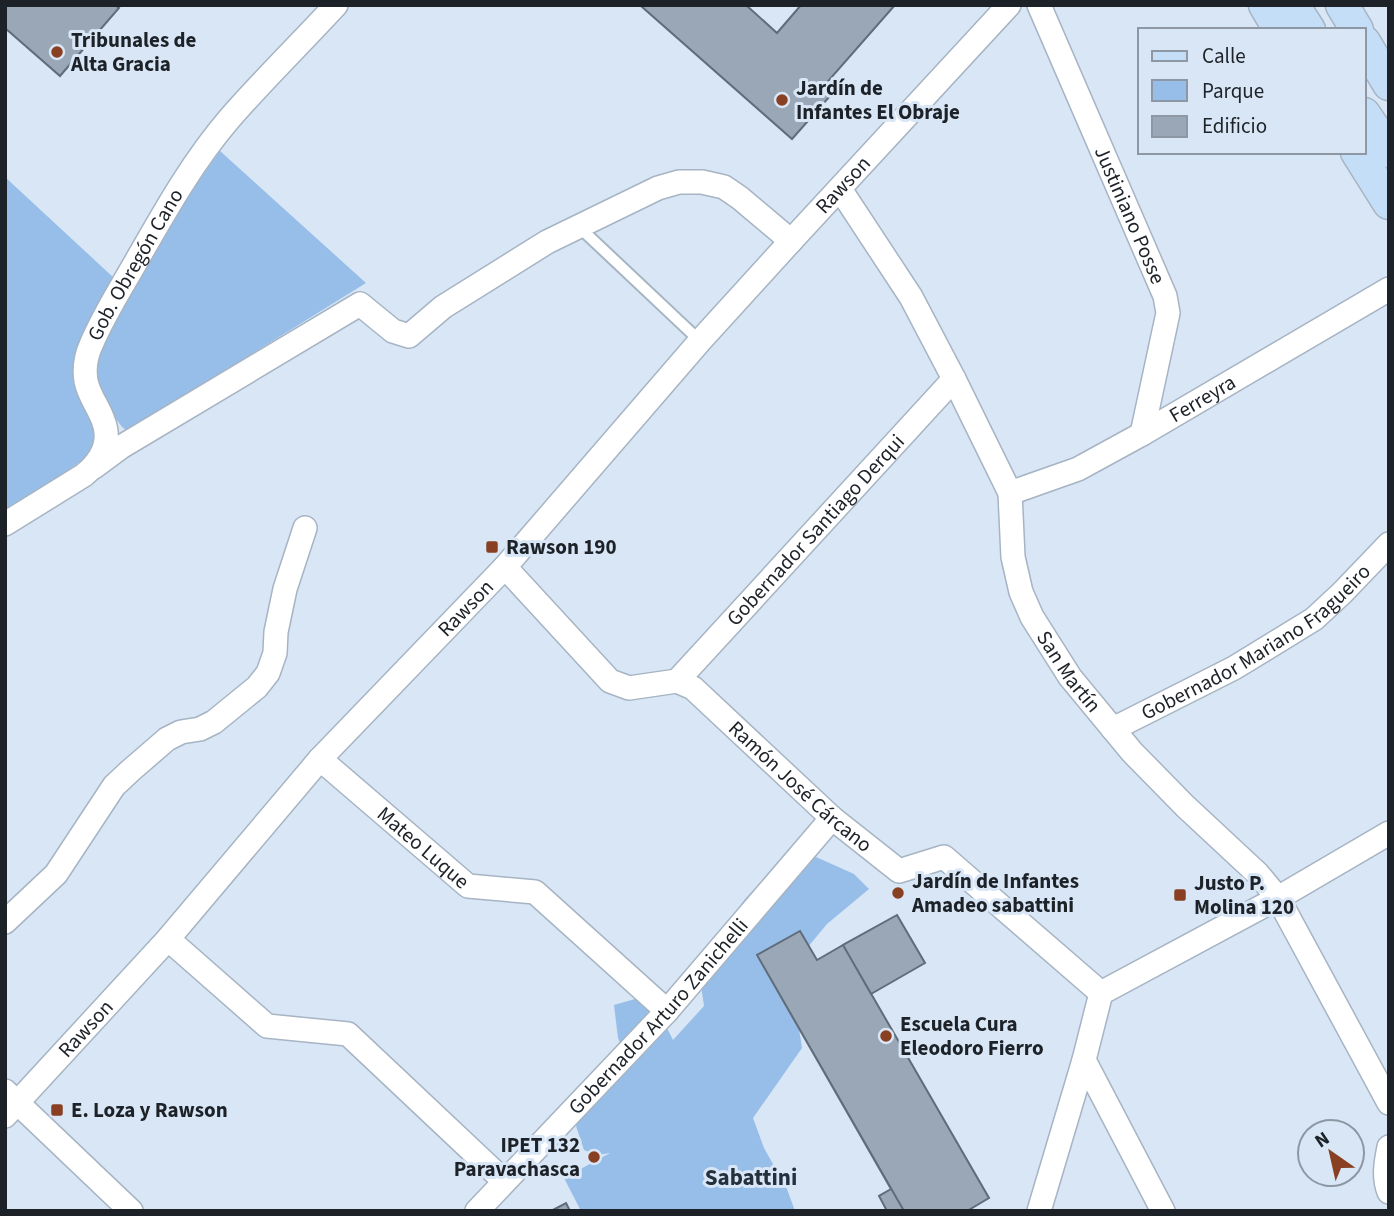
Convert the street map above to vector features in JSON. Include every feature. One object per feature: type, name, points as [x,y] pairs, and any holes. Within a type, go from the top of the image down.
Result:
[{"type":"main road","points":[[1265,5],[1279,28]]},
{"type":"main road","points":[[1293,5],[1308,28]]},
{"type":"main road","points":[[1342,5],[1356,28]]},
{"type":"main road","points":[[1366,46],[1389,84]]},
{"type":"main road","points":[[1366,117],[1389,151]]},
{"type":"main road","points":[[1358,154],[1389,203]]},
{"type":"street","name":"Gob. Obregón Cano","points":[[94,467],[102,456],[107,432],[88,389],[85,368],[91,343],[116,295],[200,157],[230,119],[335,5]]},
{"type":"street","name":"Rawson","points":[[9,1103],[168,939],[320,759],[505,567],[700,341],[1009,5]]},
{"type":"street","name":"Justiniano Posse","points":[[1039,5],[1166,296],[1168,313],[1142,434]]},
{"type":"street","points":[[5,524],[121,447],[359,304],[393,331],[409,336],[443,307],[547,242],[658,188],[679,182],[702,181],[724,187],[791,241]]},
{"type":"street","name":"San Martín","points":[[840,188],[911,297],[1010,493],[1013,557],[1021,592],[1032,617],[1070,677],[1132,752],[1258,874],[1278,898],[1389,1103]]},
{"type":"street","name":"Ferreyra","points":[[1010,493],[1078,469],[1389,289]]},
{"type":"street","name":"Gobernador Santiago Derqui","points":[[677,681],[954,379]]},
{"type":"street","points":[[103,420],[121,447]]},
{"type":"street","points":[[5,922],[56,874],[114,786],[167,738],[181,732],[200,729],[214,722],[257,687],[268,673],[275,653],[276,632],[285,590],[305,528]]},
{"type":"street","name":"Gobernador Mariano Fragueiro","points":[[1113,729],[1234,668],[1314,619],[1389,544]]},
{"type":"street","points":[[505,567],[610,681],[629,688],[677,681]]},
{"type":"street","name":"Ramón José Cárcano","points":[[677,681],[693,688],[832,818],[899,871],[944,857],[1101,993]]},
{"type":"street","name":"Mateo Luque","points":[[320,759],[468,886],[535,892],[667,1011]]},
{"type":"street","name":"Gobernador Arturo Zanichelli","points":[[477,1211],[667,1011],[832,818]]},
{"type":"street","points":[[1039,1211],[1101,993],[1278,898],[1389,833]]},
{"type":"street","points":[[168,939],[267,1026],[348,1034],[504,1181]]},
{"type":"street","points":[[1084,1060],[1163,1211]]},
{"type":"street","points":[[9,1103],[131,1211]]},
{"type":"street","points":[[1389,1147],[1385,1169],[1389,1192]]},
{"type":"lane","points":[[578,226],[700,341]]},
{"type":"green space","points":[[220,151],[366,283],[126,430],[107,407],[98,387],[97,366],[103,339],[181,205]]},
{"type":"green space","points":[[5,177],[114,278],[78,345],[74,363],[80,392],[99,437],[87,457],[41,489],[5,509]]},
{"type":"green space","points":[[816,857],[854,874],[869,889],[827,924],[793,965],[795,1003],[802,1048],[753,1118],[764,1148],[787,1189],[795,1211],[581,1211],[564,1178],[610,1153],[598,1155],[584,1150],[576,1126],[585,1108],[628,1064],[618,1038],[614,1005],[642,997],[665,1024],[673,1040],[704,1006],[698,964],[745,899],[774,868]]},
{"type":"building","name":"Tribunales de Alta Gracia","points":[[5,5],[115,5],[119,8],[60,76],[5,28]]},
{"type":"building","points":[[641,5],[746,5],[777,33],[801,5],[895,5],[822,88],[831,95],[792,139]]},
{"type":"building","name":"Jardín de Infantes Amadeo sabattini","points":[[897,915],[925,963],[871,994],[843,945]]},
{"type":"building","points":[[800,931],[817,960],[843,945],[989,1198],[967,1211],[887,1211],[879,1196],[891,1189],[757,955]]},
{"type":"building","points":[[800,931],[817,960],[843,945],[989,1198],[967,1211],[904,1211],[757,955]]},
{"type":"building","points":[[566,1203],[570,1211],[551,1211]]},
{"type":"place","name":"Tribunales de Alta Gracia","points":[[57,52]]},
{"type":"place","name":"Jardín de Infantes El Obraje","points":[[782,100]]},
{"type":"place","name":"Rawson 190","points":[[492,547]]},
{"type":"place","name":"Jardín de Infantes Amadeo sabattini","points":[[898,893]]},
{"type":"place","name":"Justo P. Molina 120","points":[[1180,895]]},
{"type":"place","name":"Escuela Cura Eleodoro Fierro","points":[[886,1036]]},
{"type":"place","name":"E. Loza y Rawson","points":[[57,1110]]},
{"type":"place","name":"IPET 132 Paravachasca","points":[[594,1157]]},
{"type":"district","name":"Sabattini","points":[[751,1177]]}]
